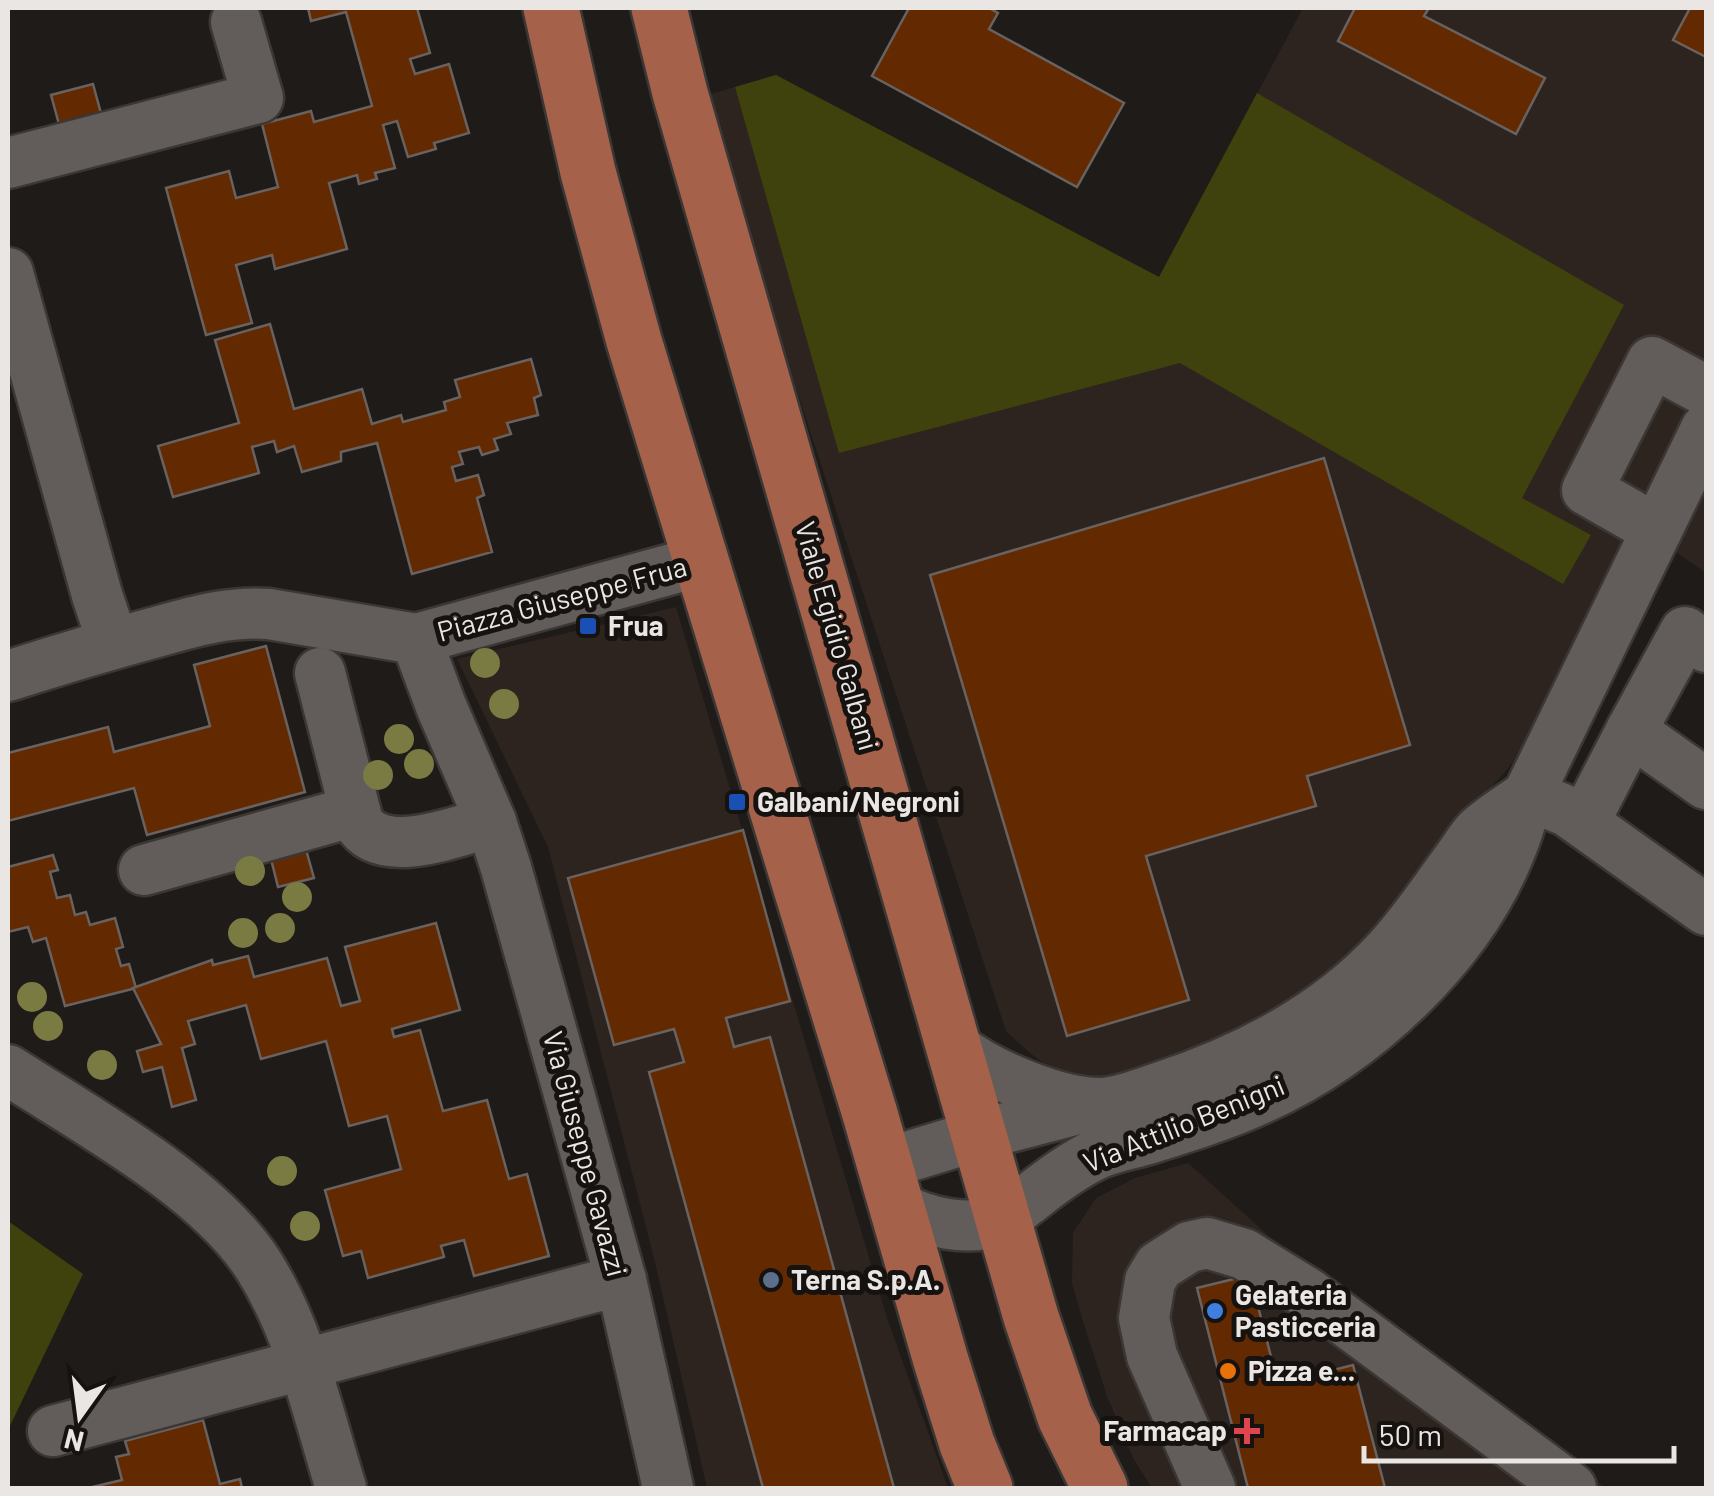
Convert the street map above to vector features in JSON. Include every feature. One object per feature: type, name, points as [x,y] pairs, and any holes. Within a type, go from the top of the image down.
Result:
[{"type":"main road","points":[[552,8],[604,232],[967,1444],[985,1488]]},
{"type":"main road","name":"Viale Egidio Galbani","points":[[658,8],[1032,1317],[1060,1404],[1100,1488]]},
{"type":"street","points":[[8,163],[258,98],[236,22]]},
{"type":"street","points":[[8,273],[112,643]]},
{"type":"street","points":[[1657,530],[1587,490],[1652,362],[1706,391]]},
{"type":"street","name":"Via Attilio Benigni","points":[[889,1184],[921,1218],[944,1224],[976,1224],[1004,1218],[1088,1159],[1264,1098],[1357,1042],[1437,968],[1492,890],[1512,846],[1528,795],[1704,442]]},
{"type":"street","name":"Piazza Giuseppe Frua","points":[[491,822],[416,639],[701,560]]},
{"type":"street","points":[[8,676],[188,623],[248,613],[416,639]]},
{"type":"street","points":[[1584,822],[1685,632],[1706,647]]},
{"type":"street","points":[[320,674],[358,822],[369,835],[392,842],[419,840],[491,822]]},
{"type":"street","points":[[1631,731],[1706,784]]},
{"type":"street","name":"Via Attilio Benigni","points":[[955,1047],[972,1061],[1015,1082],[1068,1098],[1102,1103],[1186,1079],[1302,1024],[1333,1002],[1388,950],[1478,832],[1528,795]]},
{"type":"street","points":[[1528,795],[1567,811],[1706,910]]},
{"type":"street","points":[[144,870],[355,811]]},
{"type":"street","name":"Via Giuseppe Gavazzi","points":[[491,822],[621,1280],[668,1488]]},
{"type":"street","points":[[8,1070],[161,1170],[231,1229],[260,1267],[286,1318],[341,1488]]},
{"type":"street","points":[[889,1184],[980,1136],[1102,1103]]},
{"type":"street","points":[[1210,1488],[1152,1356],[1144,1318],[1150,1281],[1159,1266],[1189,1247],[1207,1243],[1244,1254],[1309,1294],[1571,1488]]},
{"type":"street","points":[[53,1430],[621,1280]]},
{"type":"shaded area","points":[[1303,8],[1706,8],[1706,573],[1656,538],[1510,766],[1470,812],[1408,906],[1293,1013],[1117,1087],[1061,1076],[1006,1031],[701,97],[776,75],[1159,277]]},
{"type":"shaded area","points":[[776,75],[1159,277],[1257,93],[1624,305],[1522,498],[1591,535],[1563,584],[1180,363],[839,453],[735,87]]},
{"type":"shaded area","points":[[676,607],[887,1318],[948,1488],[707,1488],[655,1262],[548,847],[457,659]]},
{"type":"shaded area","points":[[1188,1163],[1301,1265],[1606,1488],[1152,1488],[1133,1458],[1107,1396],[1082,1318],[1072,1283],[1073,1233],[1096,1198],[1135,1178]]},
{"type":"shaded area","points":[[8,1221],[83,1274],[8,1430]]},
{"type":"building","points":[[308,8],[417,8],[430,53],[410,59],[415,74],[449,64],[469,133],[434,143],[436,149],[408,157],[397,121],[383,125],[395,168],[375,173],[377,179],[359,184],[357,175],[329,183],[347,249],[275,269],[272,255],[236,265],[252,323],[206,335],[166,188],[229,171],[236,198],[278,187],[262,124],[311,111],[314,122],[372,106],[346,12],[311,21]]},
{"type":"building","points":[[909,8],[989,8],[998,13],[989,29],[1124,103],[1077,187],[872,76]]},
{"type":"building","points":[[1355,8],[1429,8],[1424,16],[1545,78],[1516,134],[1338,41]]},
{"type":"building","points":[[1690,8],[1706,8],[1706,57],[1673,40]]},
{"type":"building","points":[[93,84],[102,117],[60,128],[51,95]]},
{"type":"building","points":[[270,324],[294,409],[362,389],[372,424],[401,415],[403,422],[446,410],[444,402],[460,397],[455,380],[531,359],[541,395],[534,398],[538,415],[507,423],[511,434],[494,439],[498,450],[482,455],[479,447],[459,452],[463,464],[452,467],[456,481],[478,475],[484,495],[477,498],[492,552],[412,574],[377,443],[341,452],[341,461],[302,472],[294,446],[277,452],[274,441],[252,447],[259,473],[173,497],[158,446],[239,423],[215,340]]},
{"type":"building","points":[[1324,458],[1410,745],[1307,776],[1316,806],[1146,856],[1189,1000],[1067,1036],[930,575]]},
{"type":"building","points":[[266,646],[305,792],[147,835],[134,788],[8,821],[8,753],[108,727],[114,752],[210,726],[194,665]]},
{"type":"building","name":"Terna S.p.A.","points":[[743,830],[790,1001],[726,1018],[734,1047],[770,1037],[894,1488],[763,1488],[649,1072],[684,1062],[674,1029],[614,1045],[568,878]]},
{"type":"building","points":[[305,846],[314,878],[278,887],[270,855]]},
{"type":"building","points":[[53,855],[58,870],[50,872],[57,898],[70,895],[75,915],[86,912],[90,925],[115,918],[123,947],[116,949],[121,966],[129,964],[136,988],[65,1006],[46,938],[33,942],[28,927],[8,932],[8,867]]},
{"type":"building","points":[[436,923],[460,1010],[392,1029],[394,1037],[420,1030],[443,1111],[487,1100],[509,1179],[527,1174],[549,1256],[474,1276],[464,1240],[441,1246],[444,1257],[368,1278],[361,1251],[343,1256],[325,1190],[401,1169],[387,1116],[349,1126],[326,1041],[261,1059],[246,1005],[188,1021],[195,1044],[182,1048],[196,1100],[172,1107],[162,1067],[143,1072],[137,1051],[161,1044],[133,988],[212,960],[213,965],[248,956],[254,977],[327,958],[341,1006],[360,1001],[345,947]]},
{"type":"building","points":[[1250,1275],[1278,1384],[1353,1365],[1385,1488],[1248,1488],[1197,1288]]},
{"type":"building","points":[[203,1420],[220,1484],[240,1479],[242,1488],[88,1488],[122,1480],[116,1457],[129,1454],[125,1441]]},
{"type":"place","name":"Frua","points":[[588,626]]},
{"type":"place","name":"Galbani/Negroni","points":[[737,802]]},
{"type":"place","name":"Terna S.p.A.","points":[[771,1280]]},
{"type":"place","name":"Gelateria Pasticceria","points":[[1215,1311]]},
{"type":"place","name":"Pizza e...","points":[[1228,1371]]},
{"type":"place","name":"Farmacap","points":[[1247,1431]]}]
